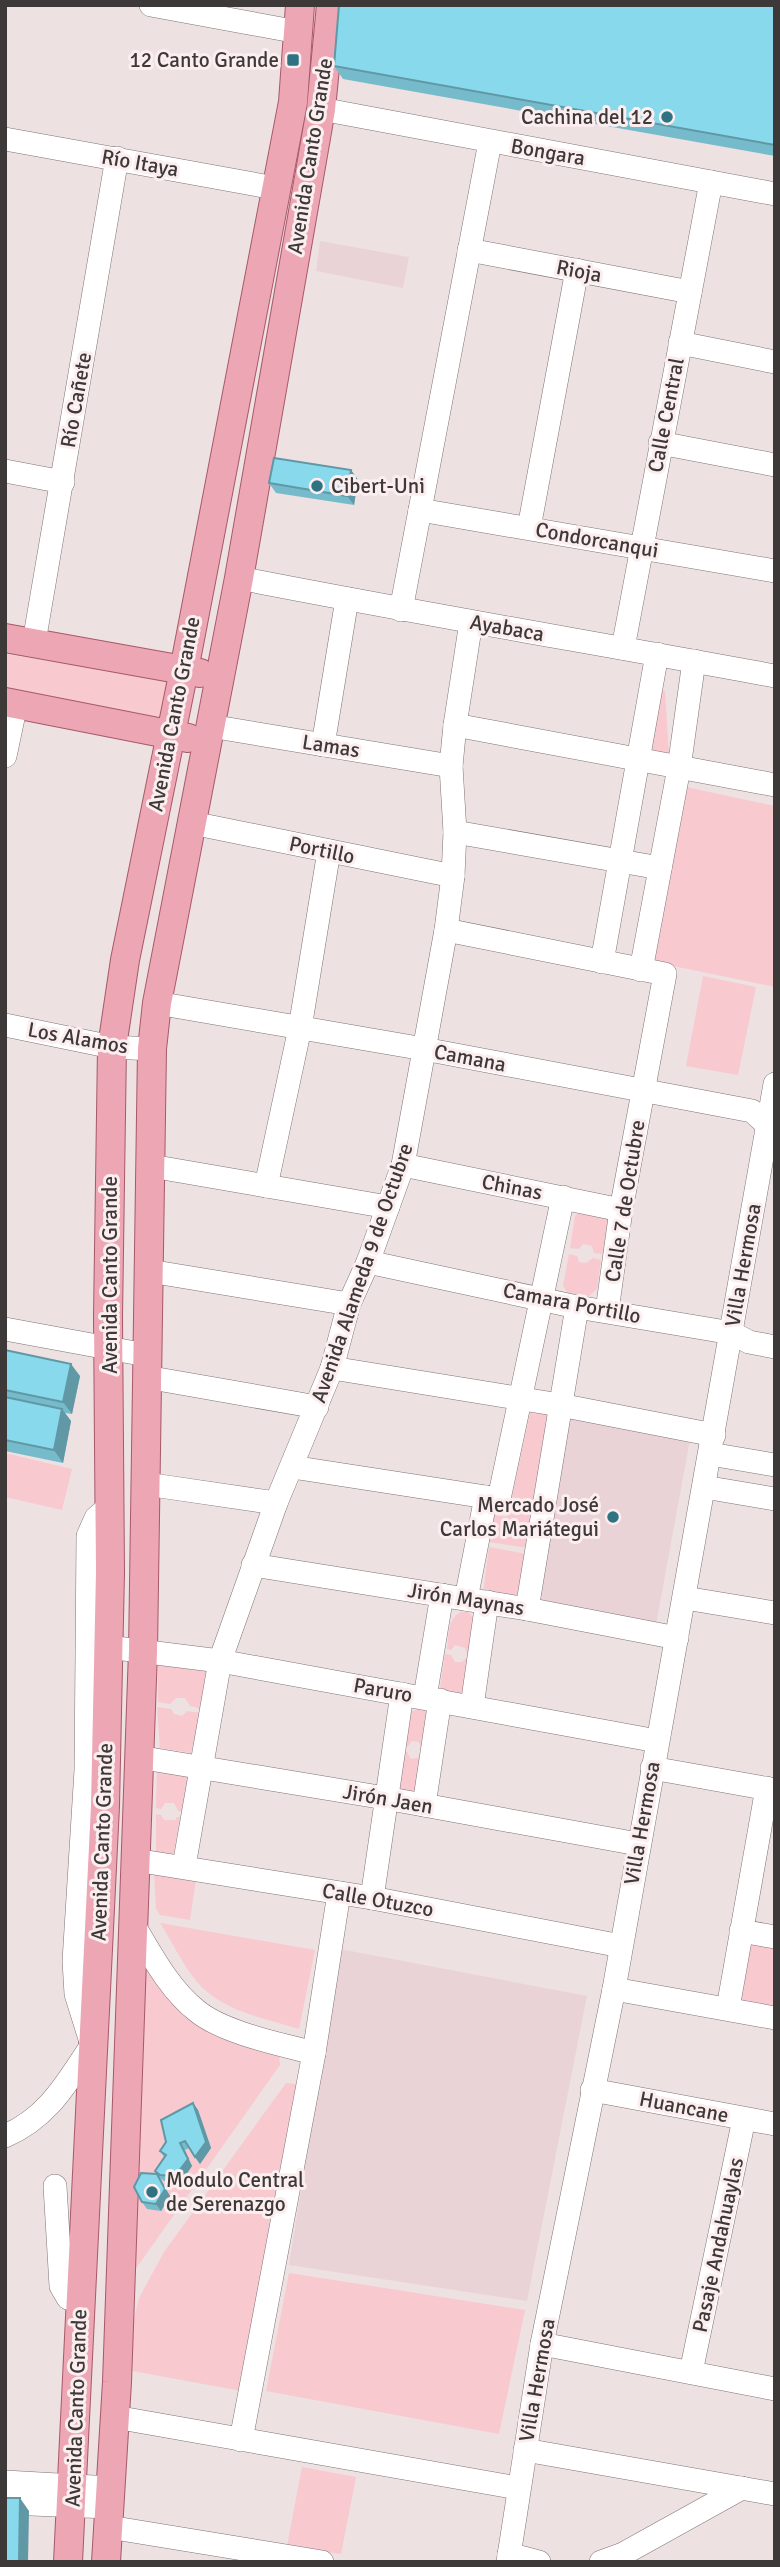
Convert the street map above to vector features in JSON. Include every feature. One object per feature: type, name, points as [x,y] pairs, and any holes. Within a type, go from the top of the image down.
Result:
[{"type":"main road","name":"Avenida Canto Grande","points":[[106,2562],[115,2417],[134,1960],[143,1651],[152,1049],[157,1003],[239,578],[321,109],[331,5]]},
{"type":"main road","name":"Avenida Canto Grande","points":[[68,2562],[104,1833],[110,1506],[112,1047],[125,960],[184,670],[293,102],[299,19]]},
{"type":"main road","points":[[5,638],[219,677]]},
{"type":"main road","points":[[11,703],[171,734],[209,734]]},
{"type":"street","points":[[151,5],[299,19]]},
{"type":"street","name":"Bongara","points":[[321,109],[775,194]]},
{"type":"street","name":"Río Itaya","points":[[5,139],[275,188]]},
{"type":"street","points":[[401,610],[490,142]]},
{"type":"street","name":"Río Cañete","points":[[34,642],[117,158]]},
{"type":"street","name":"Calle Central","points":[[623,648],[711,182]]},
{"type":"street","name":"Rioja","points":[[469,250],[690,292]]},
{"type":"street","points":[[529,527],[578,270]]},
{"type":"street","points":[[680,344],[775,362]]},
{"type":"street","points":[[660,443],[775,465]]},
{"type":"street","points":[[5,471],[63,482]]},
{"type":"street","name":"Condorcanqui","points":[[419,509],[775,571]]},
{"type":"street","name":"Ayabaca","points":[[239,578],[775,677]]},
{"type":"street","points":[[323,744],[347,599]]},
{"type":"street","name":"Avenida Alameda 9 de Octubre","points":[[184,1867],[220,1661],[276,1503],[332,1368],[349,1304],[368,1262],[403,1164],[446,930],[453,876],[455,832],[451,766],[471,622]]},
{"type":"street","points":[[602,962],[657,654]]},
{"type":"street","points":[[446,930],[641,970],[678,768],[694,661]]},
{"type":"street","points":[[5,756],[11,703]]},
{"type":"street","points":[[455,725],[775,785]]},
{"type":"street","name":"Lamas","points":[[209,734],[323,744],[451,766]]},
{"type":"street","name":"Portillo","points":[[192,823],[453,876]]},
{"type":"street","points":[[455,832],[660,868]]},
{"type":"street","points":[[267,1186],[300,1028],[329,851]]},
{"type":"street","name":"Calle 7 de Octubre","points":[[607,1311],[621,1210],[665,974],[641,970]]},
{"type":"street","name":"Camana","points":[[157,1003],[424,1049],[752,1111],[771,1128]]},
{"type":"street","name":"Los Alamos","points":[[5,1025],[112,1047],[152,1049]]},
{"type":"street","name":"Villa Hermosa","points":[[509,2558],[542,2344],[614,1989],[638,1844],[771,1128],[775,1084]]},
{"type":"street","name":"Chinas","points":[[403,1164],[621,1210]]},
{"type":"street","points":[[151,1166],[388,1207]]},
{"type":"street","points":[[292,1467],[499,1499],[563,1197]]},
{"type":"street","name":"Camara Portillo","points":[[368,1262],[577,1307],[732,1333],[749,1342],[775,1347]]},
{"type":"street","points":[[149,1270],[349,1304]]},
{"type":"street","points":[[527,1609],[577,1307]]},
{"type":"street","points":[[5,1329],[109,1348],[146,1366],[317,1407]]},
{"type":"street","points":[[332,1368],[560,1405],[712,1445],[775,1465]]},
{"type":"street","points":[[146,1484],[276,1503]]},
{"type":"street","points":[[704,1487],[775,1499]]},
{"type":"street","points":[[472,1706],[486,1497]]},
{"type":"street","points":[[5,2136],[26,2127],[59,2095],[92,2045],[76,1994],[74,1961],[86,1770],[88,1535],[96,1518],[110,1506]]},
{"type":"street","name":"Jirón Maynas","points":[[253,1565],[527,1609],[677,1638]]},
{"type":"street","points":[[372,1898],[386,1798],[422,1697],[442,1595]]},
{"type":"street","points":[[685,1598],[775,1613]]},
{"type":"street","name":"Paruro","points":[[108,1647],[220,1661],[657,1741]]},
{"type":"street","points":[[422,1697],[424,1805]]},
{"type":"street","name":"Jirón Jaen","points":[[138,1757],[386,1798],[638,1844]]},
{"type":"street","points":[[652,1768],[771,1789],[768,1827],[741,1931],[728,2008]]},
{"type":"street","name":"Calle Otuzco","points":[[135,1860],[372,1898],[621,1946]]},
{"type":"street","points":[[241,2440],[314,2053],[339,1893]]},
{"type":"street","points":[[133,1924],[158,1966],[198,2012],[259,2038],[314,2053]]},
{"type":"street","points":[[741,1931],[775,1937]]},
{"type":"street","points":[[614,1989],[775,2018]]},
{"type":"street","name":"Huancane","points":[[593,2090],[775,2124]]},
{"type":"street","name":"Pasaje Andahuaylas","points":[[691,2372],[744,2119]]},
{"type":"street","points":[[55,2186],[61,2286],[68,2298],[80,2302]]},
{"type":"street","points":[[542,2344],[775,2389]]},
{"type":"street","points":[[115,2417],[518,2488]]},
{"type":"street","points":[[525,2450],[775,2494]]},
{"type":"street","points":[[5,2482],[72,2496],[322,2562]]},
{"type":"street","points":[[601,2562],[623,2554],[742,2488]]},
{"type":"street","points":[[5,2503],[72,2496]]},
{"type":"street","points":[[509,2558],[539,2562]]},
{"type":"shaded area","points":[[320,241],[409,257],[403,288],[316,271]]},
{"type":"shaded area","points":[[5,654],[174,681],[167,720],[5,687]]},
{"type":"shaded area","points":[[660,691],[665,691],[669,754],[650,753]]},
{"type":"shaded area","points":[[686,787],[775,806],[775,987],[654,962]]},
{"type":"shaded area","points":[[703,976],[756,987],[738,1075],[686,1066]]},
{"type":"shaded area","points":[[580,1211],[606,1215],[609,1227],[603,1254],[594,1253],[592,1246],[583,1244],[579,1249],[570,1248],[575,1216]]},
{"type":"shaded area","points":[[569,1254],[577,1256],[579,1262],[586,1263],[593,1258],[601,1260],[597,1289],[589,1296],[568,1293],[563,1286]]},
{"type":"shaded area","name":"Mercado José Carlos Mariátegui","points":[[569,1411],[691,1434],[656,1625],[536,1601]]},
{"type":"shaded area","points":[[530,1413],[549,1415],[535,1501],[512,1497]]},
{"type":"shaded area","points":[[5,1453],[72,1469],[62,1510],[5,1497]]},
{"type":"shaded area","points":[[511,1501],[535,1505],[527,1548],[489,1542],[493,1515],[507,1517]]},
{"type":"shaded area","points":[[489,1547],[526,1554],[517,1599],[483,1593]]},
{"type":"shaded area","points":[[461,1612],[468,1612],[476,1620],[472,1654],[455,1645],[451,1650],[447,1649],[451,1623]]},
{"type":"shaded area","points":[[445,1654],[451,1655],[455,1662],[472,1659],[462,1695],[443,1693],[440,1688]]},
{"type":"shaded area","points":[[158,1662],[208,1669],[202,1709],[190,1706],[185,1698],[176,1698],[170,1704],[158,1702]]},
{"type":"shaded area","points":[[157,1707],[171,1709],[174,1714],[182,1716],[187,1711],[201,1713],[191,1753],[160,1748]]},
{"type":"shaded area","points":[[417,1709],[428,1713],[421,1750],[419,1742],[412,1741],[408,1746],[402,1746],[411,1712]]},
{"type":"shaded area","points":[[400,1751],[407,1752],[411,1759],[426,1756],[421,1786],[413,1794],[401,1792],[398,1787]]},
{"type":"shaded area","points":[[157,1767],[189,1771],[182,1811],[178,1811],[174,1803],[165,1803],[161,1809],[156,1808]]},
{"type":"shaded area","points":[[156,1814],[161,1815],[164,1820],[180,1817],[173,1857],[156,1855]]},
{"type":"shaded area","points":[[154,1872],[196,1879],[190,1920],[160,1915],[156,1909]]},
{"type":"shaded area","points":[[160,1923],[315,1950],[299,2029],[231,2007],[207,1992],[187,1968]]},
{"type":"shaded area","points":[[138,1942],[176,1996],[279,2054],[280,2065],[125,2284]]},
{"type":"shaded area","points":[[749,1942],[775,1946],[775,2009],[741,2004]]},
{"type":"shaded area","points":[[340,1949],[587,1996],[527,2301],[289,2265]]},
{"type":"shaded area","points":[[286,2083],[297,2084],[241,2391],[122,2369],[139,2298],[164,2252]]},
{"type":"shaded area","points":[[289,2273],[525,2310],[499,2434],[266,2391]]},
{"type":"shaded area","points":[[302,2467],[356,2477],[341,2554],[287,2546]]},
{"type":"building","name":"Cachina del 12","points":[[339,5],[775,5],[775,145],[334,66]]},
{"type":"building","name":"Cibert-Uni","points":[[274,458],[351,470],[347,496],[269,483]]},
{"type":"building","points":[[5,1350],[71,1364],[63,1402],[5,1390]]},
{"type":"building","points":[[5,1397],[62,1409],[54,1450],[5,1440]]},
{"type":"building","points":[[193,2103],[206,2142],[195,2157],[185,2141],[180,2143],[188,2159],[175,2176],[160,2175],[155,2171],[166,2155],[160,2151],[166,2142],[161,2120]]},
{"type":"building","points":[[141,2173],[157,2174],[165,2189],[156,2204],[142,2202],[134,2187]]},
{"type":"building","points":[[5,2498],[20,2498],[19,2562],[5,2562]]},
{"type":"place","name":"12 Canto Grande","points":[[293,60]]},
{"type":"place","name":"Cachina del 12","points":[[667,117]]},
{"type":"place","name":"Cibert-Uni","points":[[317,486]]},
{"type":"place","name":"Mercado José Carlos Mariátegui","points":[[613,1517]]},
{"type":"place","name":"Modulo Central de Serenazgo","points":[[152,2192]]}]
